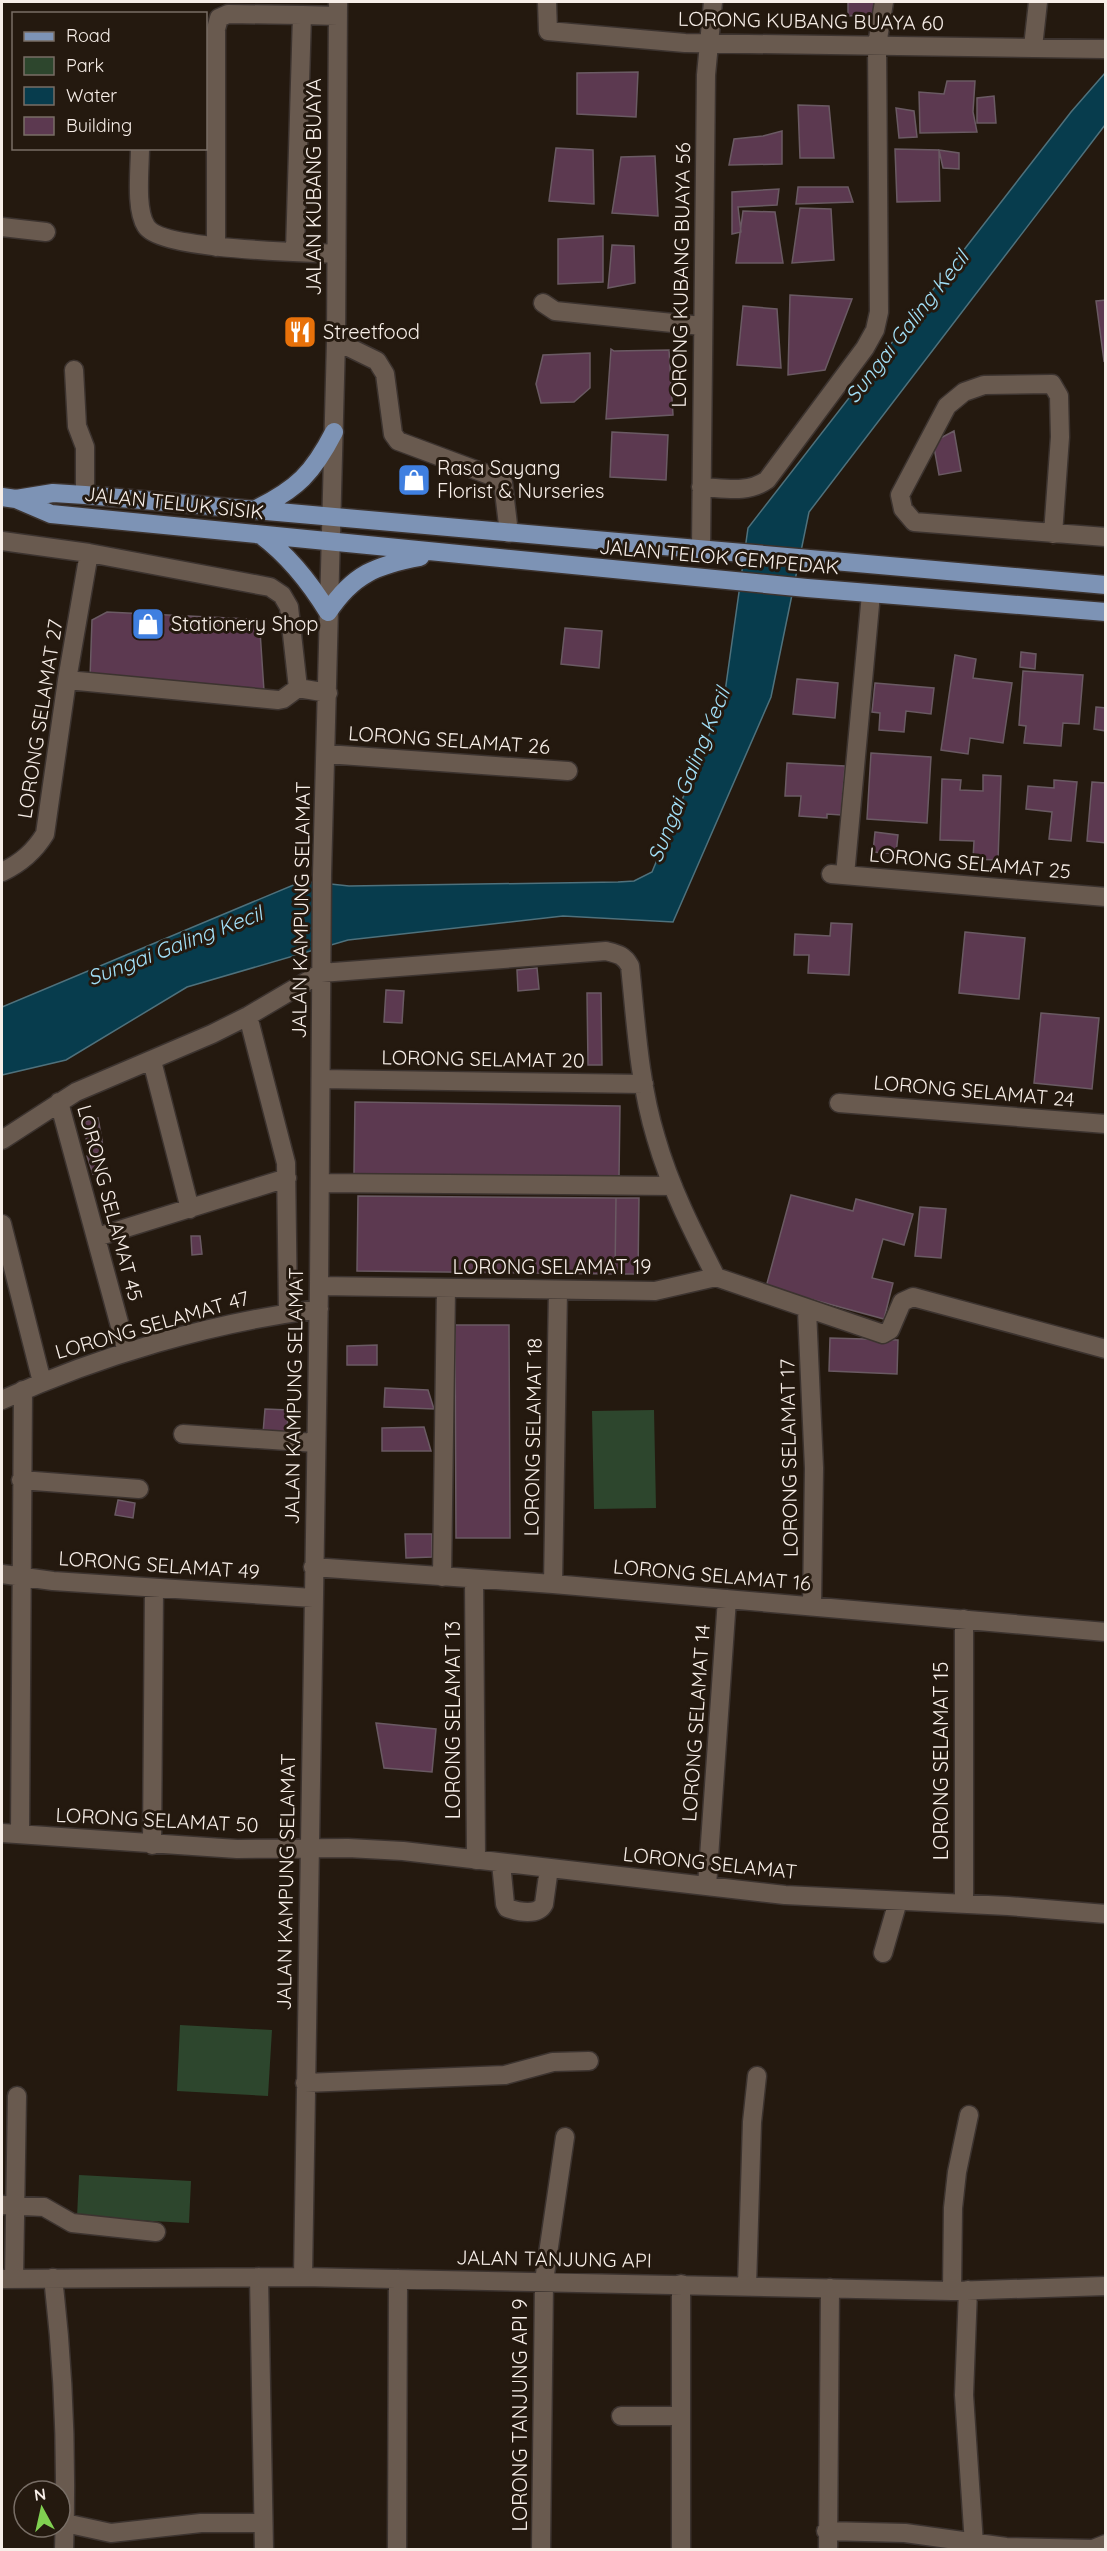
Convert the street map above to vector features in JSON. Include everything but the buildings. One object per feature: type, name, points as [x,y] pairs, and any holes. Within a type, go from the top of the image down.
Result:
[{"type":"main road","points":[[256,509],[276,500],[310,473],[334,432]]},
{"type":"main road","name":"JALAN TELUK SISIK","points":[[9,498],[53,493],[331,516]]},
{"type":"main road","name":"JALAN TELUK SISIK","points":[[9,498],[51,513],[329,542]]},
{"type":"main road","name":"JALAN TELOK CEMPEDAK","points":[[331,516],[812,561],[1106,585]]},
{"type":"main road","points":[[261,535],[280,549],[298,568],[328,612],[341,592],[367,573],[402,560],[440,554]]},
{"type":"main road","name":"JALAN TELOK CEMPEDAK","points":[[329,542],[872,594],[1106,612]]},
{"type":"street","name":"LORONG KUBANG BUAYA 60","points":[[548,2],[548,31],[709,44],[1104,49]]},
{"type":"street","name":"LORONG KUBANG BUAYA 56","points":[[700,549],[706,75],[713,2]]},
{"type":"street","points":[[701,487],[746,489],[756,487],[767,480],[876,330],[879,312],[877,45],[884,2]]},
{"type":"street","points":[[1033,47],[1038,2]]},
{"type":"street","points":[[216,247],[216,29],[219,18],[228,14],[302,15],[338,9]]},
{"type":"street","name":"JALAN KUBANG BUAYA","points":[[331,516],[336,341],[338,9]]},
{"type":"street","points":[[295,251],[302,15]]},
{"type":"street","points":[[140,150],[141,210],[147,228],[160,237],[216,247],[336,254]]},
{"type":"street","points":[[2,227],[46,232]]},
{"type":"street","points":[[543,303],[555,311],[702,326]]},
{"type":"street","points":[[336,341],[377,361],[385,374],[393,434],[398,441],[500,479],[503,483],[509,533]]},
{"type":"street","points":[[74,370],[77,426],[85,447],[85,495]]},
{"type":"street","points":[[1053,534],[1060,437],[1057,390],[1052,384],[984,385],[964,392],[947,406],[900,495],[903,509],[914,522],[1053,534],[1106,537]]},
{"type":"street","name":"JALAN KAMPUNG SELAMAT","points":[[303,2277],[319,1310],[322,875],[331,516]]},
{"type":"street","points":[[2,541],[89,553],[270,587],[282,595],[289,607],[298,688]]},
{"type":"street","name":"LORONG SELAMAT 27","points":[[2,872],[36,850],[45,834],[67,680],[89,553]]},
{"type":"street","name":"LORONG SELAMAT 25","points":[[872,594],[838,875],[1106,897]]},
{"type":"street","points":[[67,680],[278,700],[298,688],[328,693]]},
{"type":"street","name":"LORONG SELAMAT 26","points":[[326,754],[568,771]]},
{"type":"street","points":[[2,1140],[59,1102],[93,1084],[248,1016],[321,974],[590,952],[619,954],[626,958],[630,966],[644,1084],[655,1137],[685,1216],[716,1277],[807,1310],[883,1334],[890,1330],[902,1302],[913,1298],[1106,1349]]},
{"type":"street","points":[[248,1016],[282,1144],[287,1178],[288,1313]]},
{"type":"street","points":[[152,1060],[190,1209]]},
{"type":"street","name":"LORONG SELAMAT 20","points":[[321,1079],[644,1084]]},
{"type":"street","name":"LORONG SELAMAT 45","points":[[59,1102],[127,1352]]},
{"type":"street","name":"LORONG SELAMAT 24","points":[[839,1102],[1106,1124]]},
{"type":"street","points":[[97,1238],[287,1178]]},
{"type":"street","points":[[320,1183],[673,1186]]},
{"type":"street","points":[[2,1224],[42,1382]]},
{"type":"street","name":"LORONG SELAMAT 19","points":[[319,1286],[655,1291],[716,1277]]},
{"type":"street","points":[[442,1577],[446,1288]]},
{"type":"street","name":"LORONG SELAMAT 18","points":[[553,1584],[558,1290]]},
{"type":"street","name":"LORONG SELAMAT 47","points":[[2,1400],[42,1382],[127,1352],[265,1316],[319,1310]]},
{"type":"street","name":"LORONG SELAMAT 17","points":[[807,1310],[814,1468],[812,1606]]},
{"type":"street","points":[[20,1834],[22,1390]]},
{"type":"street","points":[[183,1434],[316,1443]]},
{"type":"street","points":[[21,1480],[139,1489]]},
{"type":"street","name":"LORONG SELAMAT 16","points":[[313,1567],[553,1584],[1106,1632]]},
{"type":"street","name":"LORONG SELAMAT 49","points":[[2,1574],[154,1588],[313,1598]]},
{"type":"street","name":"LORONG SELAMAT 13","points":[[474,1579],[476,1860]]},
{"type":"street","points":[[152,1845],[154,1588]]},
{"type":"street","name":"LORONG SELAMAT 14","points":[[707,1886],[727,1599]]},
{"type":"street","name":"LORONG SELAMAT 15","points":[[964,1619],[964,1904]]},
{"type":"street","name":"LORONG SELAMAT 50","points":[[2,1833],[237,1850],[310,1849]]},
{"type":"street","name":"LORONG SELAMAT","points":[[310,1849],[403,1851],[785,1894],[1106,1914]]},
{"type":"street","points":[[501,1863],[505,1904],[507,1908],[513,1910],[537,1912],[542,1909],[549,1868]]},
{"type":"street","points":[[883,1953],[898,1901]]},
{"type":"street","points":[[305,2083],[505,2075],[553,2062],[589,2061]]},
{"type":"street","points":[[747,2286],[752,2122],[757,2076]]},
{"type":"street","points":[[8,2279],[9,2133],[17,2096]]},
{"type":"street","points":[[969,2115],[957,2172],[953,2208],[960,2290],[974,2544]]},
{"type":"street","name":"LORONG TANJUNG API 9","points":[[542,2550],[544,2281],[565,2137]]},
{"type":"street","points":[[8,2204],[44,2207],[72,2223],[156,2232]]},
{"type":"street","points":[[259,2277],[264,2550]]},
{"type":"street","name":"JALAN TANJUNG API","points":[[8,2279],[303,2277],[960,2290],[1106,2286]]},
{"type":"street","points":[[53,2278],[63,2368],[64,2479]]},
{"type":"street","points":[[397,2550],[398,2279]]},
{"type":"street","points":[[681,2284],[681,2550]]},
{"type":"street","points":[[828,2550],[826,2531],[830,2288]]},
{"type":"street","points":[[621,2416],[681,2416]]},
{"type":"street","points":[[72,2525],[111,2533],[124,2533],[201,2523],[264,2523]]},
{"type":"street","points":[[826,2531],[905,2534],[1006,2547],[1093,2549],[1106,2544]]},
{"type":"green space","points":[[654,1410],[656,1508],[594,1509],[592,1411]]},
{"type":"green space","points":[[180,2025],[272,2030],[268,2096],[177,2091]]},
{"type":"green space","points":[[79,2175],[191,2181],[189,2223],[77,2217]]},
{"type":"water","name":"Sungai Galing Kecil","points":[[1105,73],[1105,125],[809,512],[771,697],[673,922],[563,916],[348,940],[187,987],[66,1060],[2,1075],[2,1007],[303,881],[349,886],[618,882],[634,881],[652,872],[724,699],[748,528],[1071,112]]},
{"type":"place","name":"Streetfood","points":[[300,332]]},
{"type":"place","name":"Rasa Sayang Florist & Nurseries","points":[[414,480]]},
{"type":"place","name":"Stationery Shop","points":[[148,624]]}]
